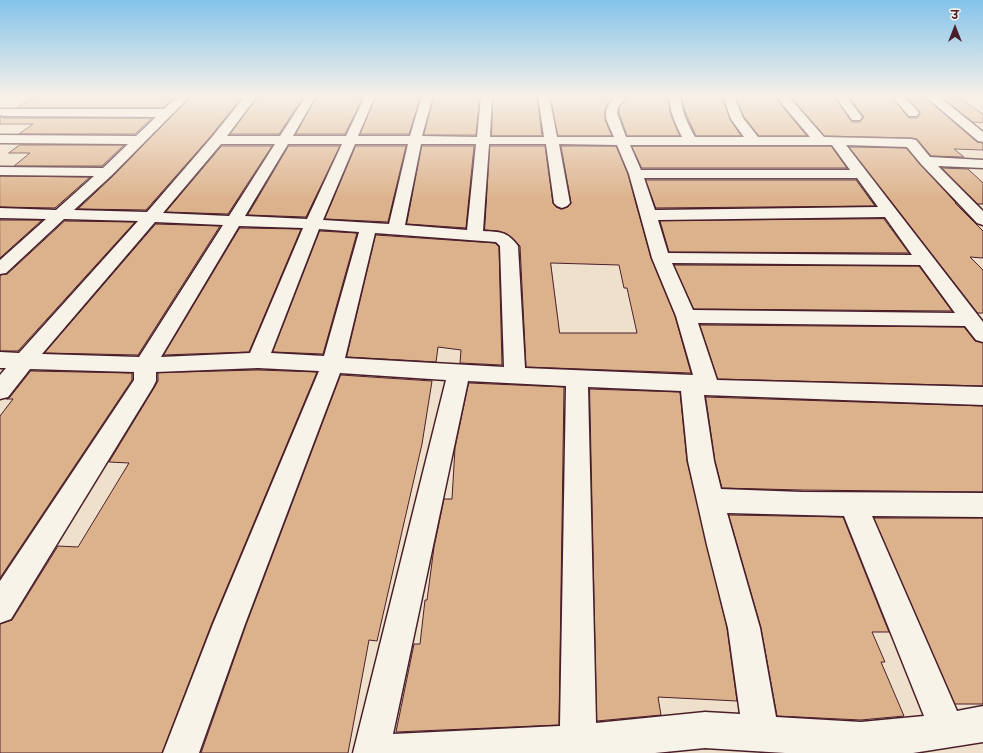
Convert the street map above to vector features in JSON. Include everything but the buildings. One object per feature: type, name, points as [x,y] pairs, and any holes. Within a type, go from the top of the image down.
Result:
[{"type":"street","points":[[0,269],[107,172],[149,131]]},
{"type":"street","points":[[0,391],[24,361],[151,217],[224,131]]},
{"type":"street","points":[[0,608],[145,381],[145,365],[289,131]]},
{"type":"street","points":[[258,360],[313,224],[354,131]]},
{"type":"street","points":[[396,229],[418,131]]},
{"type":"street","points":[[475,234],[484,131]]},
{"type":"street","points":[[549,131],[562,203]]},
{"type":"street","points":[[617,131],[636,174],[661,258],[686,316],[700,386],[701,461],[721,545],[744,628],[761,734]]},
{"type":"street","points":[[686,131],[691,141]]},
{"type":"street","points":[[747,131],[754,141]]},
{"type":"street","points":[[812,131],[820,141]]},
{"type":"street","points":[[974,131],[983,138]]},
{"type":"street","points":[[0,139],[140,140]]},
{"type":"street","points":[[217,140],[836,141],[911,143],[926,161],[983,220]]},
{"type":"street","points":[[836,141],[977,327]]},
{"type":"street","points":[[926,161],[983,164]]},
{"type":"street","points":[[0,171],[107,172]]},
{"type":"street","points":[[636,174],[861,174]]},
{"type":"street","points":[[649,215],[889,212]]},
{"type":"street","points":[[0,213],[151,217],[232,222],[313,224],[499,236],[505,240],[509,246],[515,376]]},
{"type":"street","points":[[181,753],[229,624],[333,364],[368,228]]},
{"type":"street","points":[[661,258],[926,260]]},
{"type":"street","points":[[686,316],[977,327]]},
{"type":"street","points":[[0,360],[145,365],[258,360],[700,386],[983,396]]},
{"type":"street","points":[[459,372],[371,752],[578,743],[705,730],[761,734],[864,746],[983,724]]},
{"type":"street","points":[[576,378],[578,743]]},
{"type":"street","points":[[711,501],[983,505]]},
{"type":"street","points":[[854,504],[947,730]]}]
